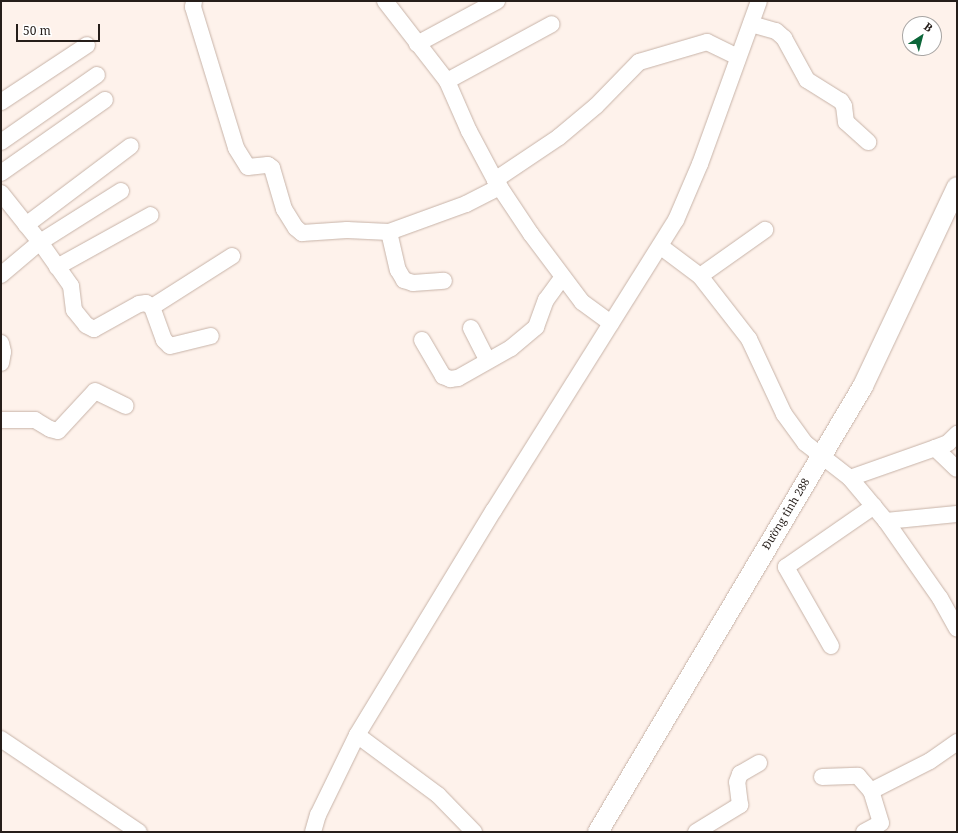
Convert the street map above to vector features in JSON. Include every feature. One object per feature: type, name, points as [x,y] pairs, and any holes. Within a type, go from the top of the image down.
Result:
[{"type":"main road","name":"Đường tỉnh 288","points":[[598,832],[863,386],[957,187]]},
{"type":"street","points":[[194,1],[193,7],[236,148],[248,167],[268,165],[272,168],[284,209],[296,228],[302,233],[347,230],[389,232],[466,204],[497,184],[559,137],[596,106],[639,62],[707,42],[738,57]]},
{"type":"street","points":[[385,1],[446,81],[469,131],[497,184],[562,278],[582,302],[612,323]]},
{"type":"street","points":[[418,44],[497,1]]},
{"type":"street","points":[[313,832],[318,815],[357,735],[494,510],[676,220],[700,164],[758,1]]},
{"type":"street","points":[[446,81],[552,24]]},
{"type":"street","points":[[751,24],[776,30],[784,38],[807,80],[840,101],[844,106],[846,122],[868,142]]},
{"type":"street","points":[[1,102],[87,45]]},
{"type":"street","points":[[1,142],[96,75]]},
{"type":"street","points":[[1,173],[105,100]]},
{"type":"street","points":[[26,225],[131,146]]},
{"type":"street","points":[[1,275],[40,242],[121,191]]},
{"type":"street","points":[[1,193],[58,267],[72,290],[74,310],[91,328],[97,328],[139,304],[146,303],[152,307],[164,340],[170,346],[211,336]]},
{"type":"street","points":[[58,267],[151,214]]},
{"type":"street","points":[[700,276],[765,230]]},
{"type":"street","points":[[389,232],[396,264],[404,280],[413,283],[444,281]]},
{"type":"street","points":[[660,246],[700,276],[749,339],[784,414],[805,443],[850,478],[874,506],[940,598],[957,629]]},
{"type":"street","points":[[152,307],[232,256]]},
{"type":"street","points":[[422,340],[443,376],[450,379],[458,378],[487,360],[511,348],[536,327],[546,300],[562,278]]},
{"type":"street","points":[[471,328],[487,360]]},
{"type":"street","points":[[1,343],[3,352],[1,363]]},
{"type":"street","points":[[1,420],[36,420],[50,430],[58,431],[90,394],[96,391],[126,406]]},
{"type":"street","points":[[850,478],[936,448],[948,443],[957,434]]},
{"type":"street","points":[[936,448],[957,469]]},
{"type":"street","points":[[831,646],[786,567],[874,506]]},
{"type":"street","points":[[886,521],[957,514]]},
{"type":"street","points":[[357,735],[438,795],[474,832]]},
{"type":"street","points":[[1,739],[139,832]]},
{"type":"street","points":[[871,791],[930,761],[957,742]]},
{"type":"street","points":[[696,832],[740,805],[737,782],[740,774],[760,763]]},
{"type":"street","points":[[822,777],[858,776],[871,791],[881,823],[864,832]]}]
